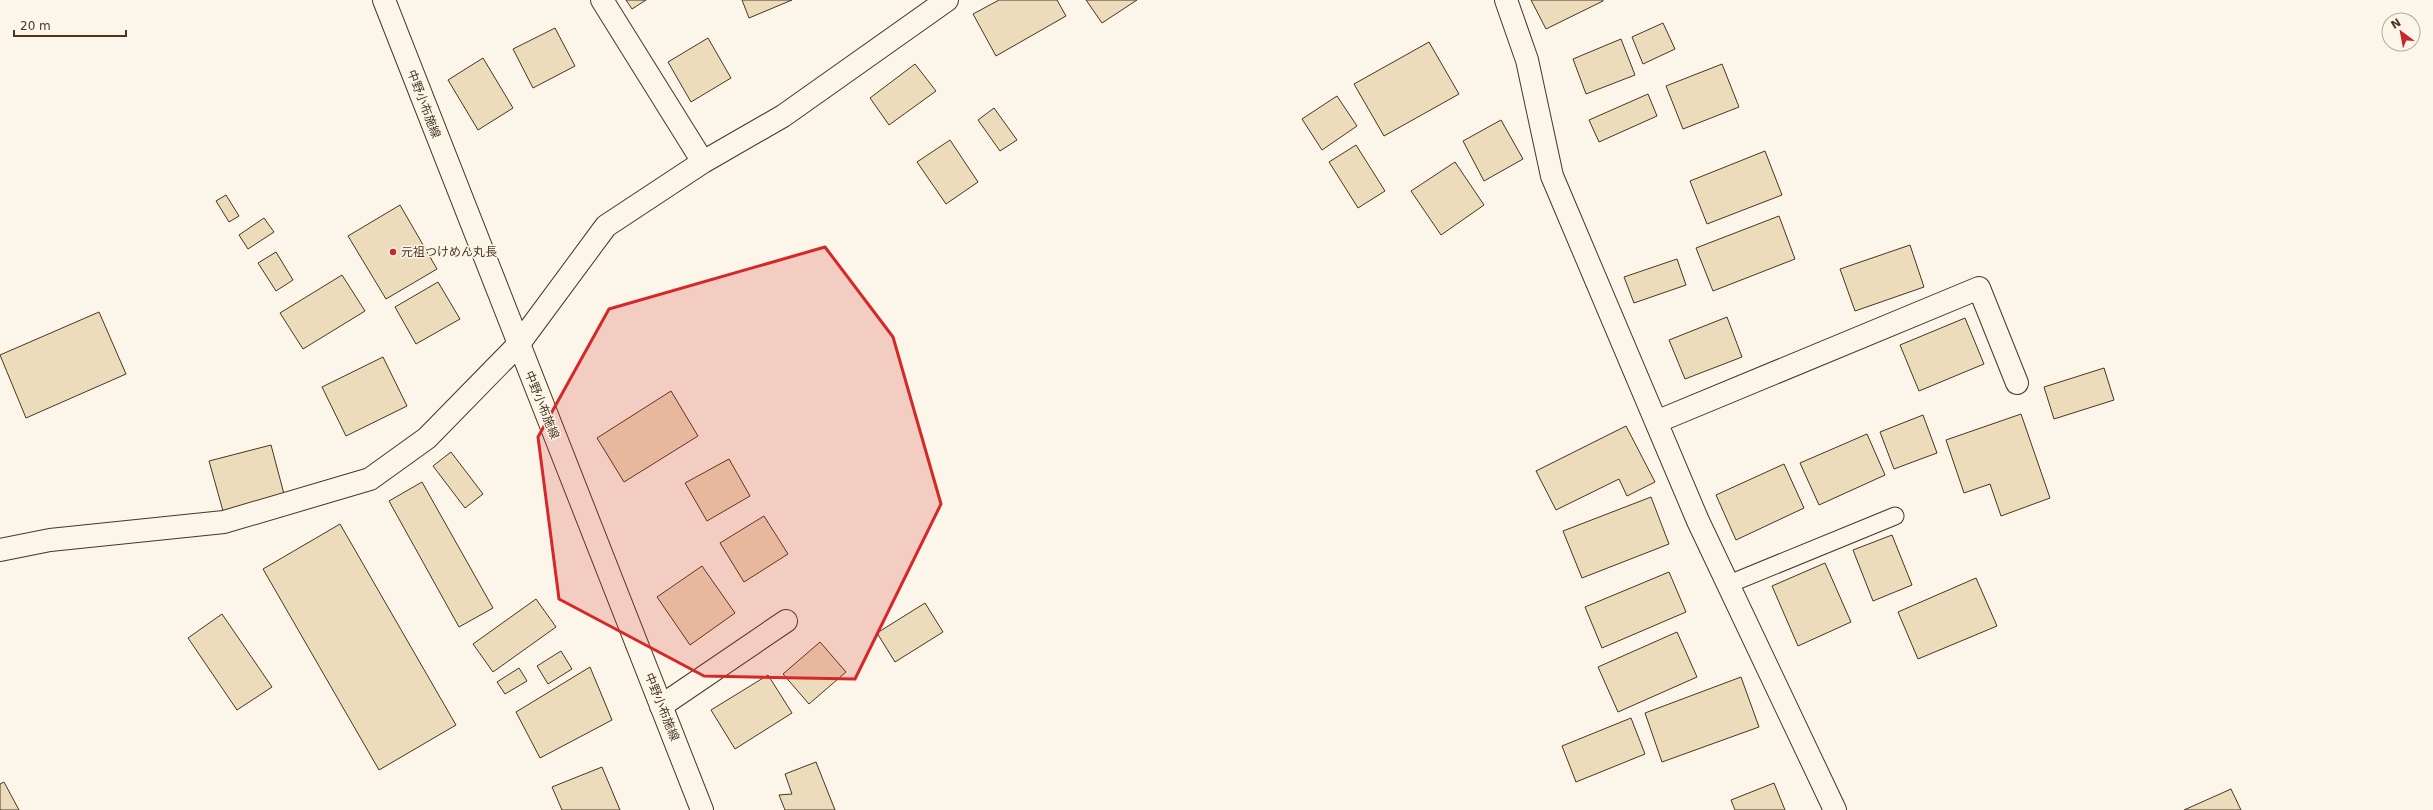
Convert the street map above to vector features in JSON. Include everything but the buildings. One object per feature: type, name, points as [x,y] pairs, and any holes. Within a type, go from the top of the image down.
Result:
[{"type":"street","name":"中野小布施線","points":[[384,0],[518,345],[702,810]]},
{"type":"street","points":[[602,0],[703,162]]},
{"type":"street","points":[[0,550],[50,540],[224,522],[370,479],[426,438],[518,345],[606,226],[703,162],[783,116],[947,0]]},
{"type":"street","points":[[1506,0],[1527,60],[1552,176],[1698,521],[1835,810]]},
{"type":"street","points":[[1656,422],[1979,288],[2017,383]]},
{"type":"street","points":[[661,706],[786,621]]},
{"type":"lane","points":[[1729,584],[1895,516]]},
{"type":"highlighted area","points":[[825,247],[893,337],[941,504],[855,679],[704,676],[559,599],[538,437],[609,309]]},
{"type":"place","name":"元祖つけめん丸長","points":[[393,252]]}]
